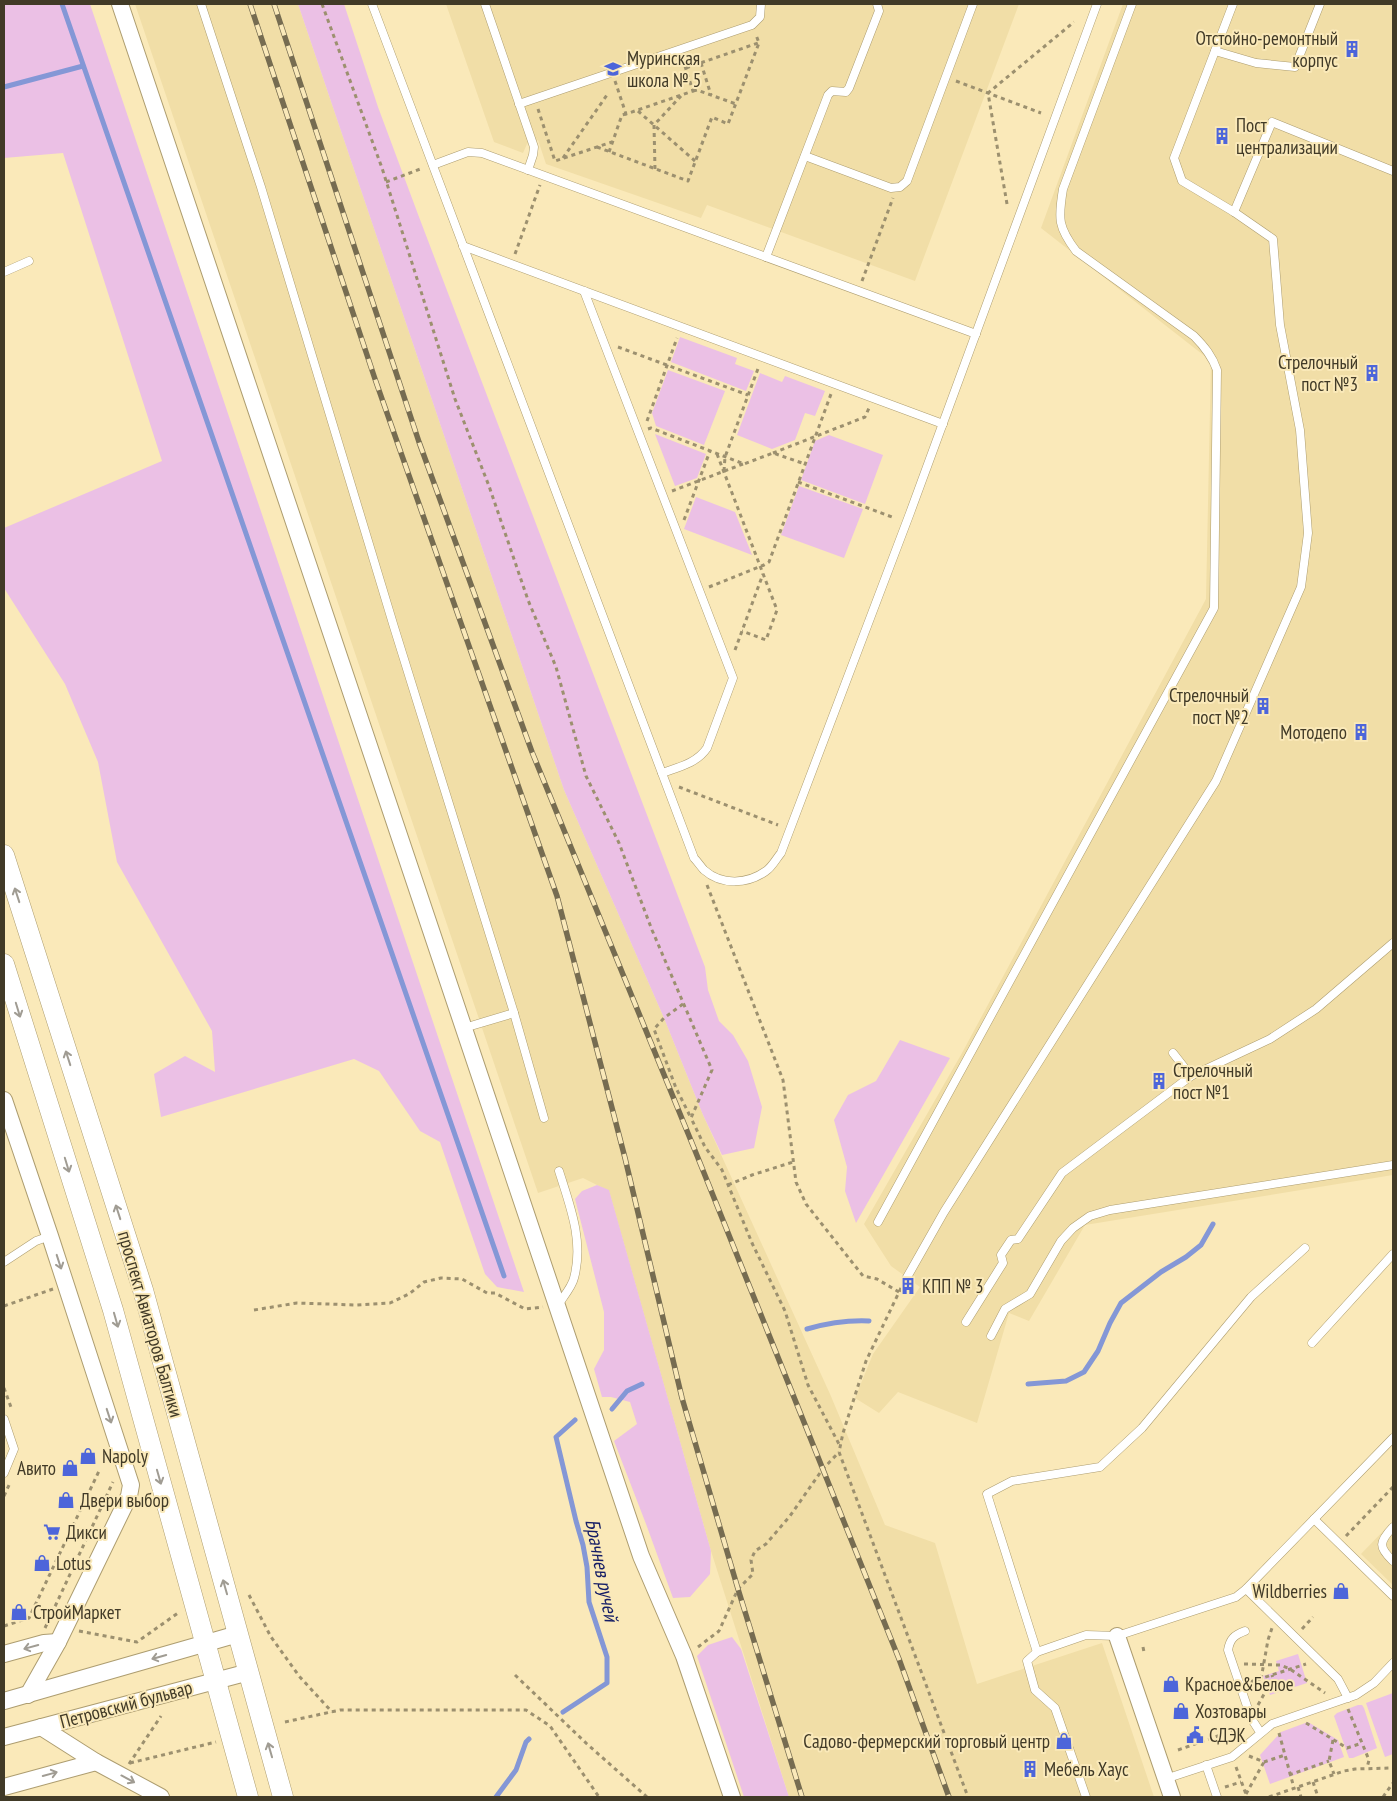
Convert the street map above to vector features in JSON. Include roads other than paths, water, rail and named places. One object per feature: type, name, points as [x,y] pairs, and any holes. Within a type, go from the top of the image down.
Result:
[{"type":"street","points":[[120,4],[464,1028],[550,1306],[641,1556],[684,1656],[732,1797]]},
{"type":"street","name":"проспект Авиаторов Балтики","points":[[4,855],[143,1290],[283,1797]]},
{"type":"street","name":"проспект Авиаторов Балтики","points":[[4,964],[113,1310],[248,1797]]},
{"type":"street","points":[[4,1100],[131,1485],[129,1496],[58,1642],[28,1695]]},
{"type":"street","name":"Петровский бульвар","points":[[4,1701],[238,1634]]},
{"type":"street","points":[[1117,1636],[1172,1797]]},
{"type":"street","points":[[4,1654],[44,1643],[58,1642]]},
{"type":"street","name":"Петровский бульвар","points":[[4,1737],[249,1672]]},
{"type":"street","points":[[41,1727],[96,1762],[161,1797]]},
{"type":"street","points":[[4,1786],[96,1762]]},
{"type":"lane","points":[[201,4],[261,187],[394,627],[514,1014],[544,1118]]},
{"type":"lane","points":[[372,4],[694,858],[705,871],[720,879],[736,882],[751,880],[767,870],[781,853],[943,424],[1097,4]]},
{"type":"lane","points":[[485,4],[534,147],[534,156],[528,170]]},
{"type":"lane","points":[[519,104],[752,25],[760,17],[761,4]]},
{"type":"lane","points":[[766,257],[828,95],[832,91],[846,92],[849,88],[879,11],[877,4]]},
{"type":"lane","points":[[804,156],[891,188],[900,187],[907,181],[973,4]]},
{"type":"lane","points":[[878,1222],[1214,608],[1218,370],[1205,347],[1194,336],[1076,251],[1064,235],[1059,212],[1063,189],[1132,4]]},
{"type":"lane","points":[[906,1278],[944,1212],[1216,781],[1301,587],[1308,533],[1300,430],[1280,324],[1273,240],[1234,212],[1182,181],[1174,158],[1234,4]]},
{"type":"lane","points":[[1216,51],[1256,64],[1295,67],[1320,4]]},
{"type":"lane","points":[[1234,212],[1272,122],[1393,171]]},
{"type":"lane","points":[[433,165],[468,152],[482,153],[976,334]]},
{"type":"lane","points":[[463,246],[943,424]]},
{"type":"lane","points":[[4,272],[30,261]]},
{"type":"lane","points":[[584,291],[733,678],[707,748],[702,755],[694,761],[662,773]]},
{"type":"lane","points":[[966,1322],[1003,1263],[1001,1255],[1011,1240],[1018,1239],[1062,1173],[1191,1076],[1270,1038],[1316,1009],[1393,943]]},
{"type":"lane","points":[[464,1028],[514,1014]]},
{"type":"lane","points":[[1173,1053],[1191,1076]]},
{"type":"lane","points":[[991,1336],[1005,1309],[1030,1294],[1061,1241],[1073,1228],[1090,1216],[1110,1210],[1393,1165]]},
{"type":"lane","points":[[550,1306],[574,1279],[578,1248],[575,1223],[559,1171]]},
{"type":"lane","points":[[4,1262],[36,1241],[50,1236]]},
{"type":"lane","points":[[1037,1652],[987,1494],[1012,1482],[1100,1467],[1142,1428],[1251,1297],[1305,1248]]},
{"type":"lane","points":[[1312,1343],[1393,1254]]},
{"type":"lane","points":[[4,1419],[14,1449],[4,1472]]},
{"type":"lane","points":[[1086,1797],[1055,1708],[1035,1690],[1027,1661],[1037,1652],[1086,1635],[1117,1636],[1236,1598],[1393,1438]]},
{"type":"lane","points":[[1314,1519],[1393,1596]]},
{"type":"lane","points":[[1393,1527],[1384,1537],[1382,1543],[1386,1554],[1393,1562]]},
{"type":"lane","points":[[1246,1589],[1338,1679],[1346,1698]]},
{"type":"lane","points":[[1245,1631],[1236,1634],[1230,1641],[1228,1650],[1248,1710],[1260,1732]]},
{"type":"lane","points":[[1166,1780],[1232,1757],[1240,1752],[1260,1732],[1276,1723],[1365,1690],[1393,1663]]},
{"type":"lane","points":[[1206,1765],[1216,1794]]},
{"type":"waterway","points":[[62,4],[504,1276]]},
{"type":"waterway","points":[[4,87],[83,66]]},
{"type":"waterway","name":"Брачнев ручей","points":[[1028,1384],[1066,1381],[1084,1372],[1098,1351],[1121,1303],[1161,1272],[1186,1257],[1201,1245],[1213,1224]]},
{"type":"waterway","points":[[807,1329],[838,1322],[869,1321]]},
{"type":"waterway","name":"Брачнев ручей","points":[[612,1409],[627,1391],[642,1384]]},
{"type":"waterway","name":"Брачнев ручей","points":[[563,1712],[607,1683],[607,1657],[589,1602],[587,1567],[583,1545],[556,1437],[575,1420]]},
{"type":"waterway","name":"Брачнев ручей","points":[[496,1797],[516,1770],[526,1742],[529,1739]]},
{"type":"railway","points":[[250,4],[375,379],[557,896],[625,1158],[682,1398],[802,1797]]},
{"type":"railway","points":[[274,4],[419,442],[532,752],[694,1148],[899,1659],[949,1797]]},
{"type":"place","name":"Отстойно-ремонтный корпус","points":[[1352,49]]},
{"type":"place","name":"Муринская школа № 5","points":[[613,69]]},
{"type":"place","name":"Пост централизации","points":[[1222,136]]},
{"type":"place","name":"Стрелочный пост №3","points":[[1372,373]]},
{"type":"place","name":"Стрелочный пост №2","points":[[1263,706]]},
{"type":"place","name":"Мотодепо","points":[[1361,732]]},
{"type":"place","name":"Стрелочный пост №1","points":[[1159,1081]]},
{"type":"place","name":"КПП № 3","points":[[908,1286]]},
{"type":"place","name":"Napoly","points":[[88,1456]]},
{"type":"place","name":"Авито","points":[[70,1468]]},
{"type":"place","name":"Двери выбор","points":[[66,1500]]},
{"type":"place","name":"Дикси","points":[[52,1532]]},
{"type":"place","name":"Lotus","points":[[42,1563]]},
{"type":"place","name":"Wildberries","points":[[1341,1591]]},
{"type":"place","name":"СтройМаркет","points":[[19,1612]]},
{"type":"place","name":"Красное&Белое","points":[[1171,1684]]},
{"type":"place","name":"Хозтовары","points":[[1181,1711]]},
{"type":"place","name":"СДЭК","points":[[1195,1735]]},
{"type":"place","name":"Садово-фермерский торговый центр","points":[[1064,1741]]},
{"type":"place","name":"Мебель Хаус","points":[[1030,1769]]}]
